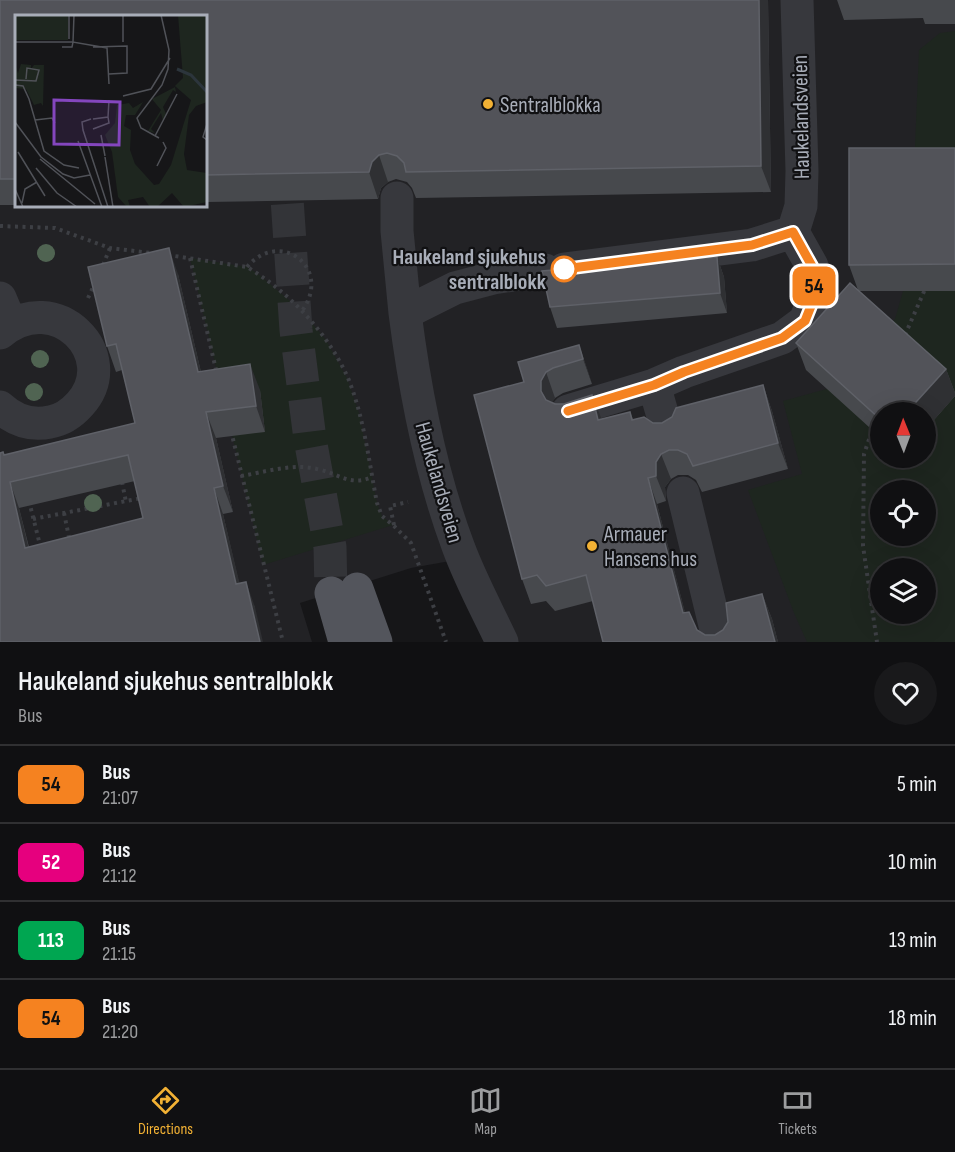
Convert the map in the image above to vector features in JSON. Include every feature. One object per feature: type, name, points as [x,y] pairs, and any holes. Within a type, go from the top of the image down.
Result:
[{"type":"main road","points":[[345,642],[344,591],[376,642]]},
{"type":"street","name":"Haukelandsveien","points":[[793,232],[801,206],[802,171],[797,0]]},
{"type":"street","name":"Haukelandsveien","points":[[397,198],[397,231],[405,313],[422,422],[458,547],[502,642]]},
{"type":"street","points":[[405,313],[455,288],[493,278],[752,245],[793,232],[812,266],[815,296],[805,321],[782,338],[684,372],[654,385],[568,411]]},
{"type":"street","points":[[0,407],[7,414],[23,422],[41,424],[58,421],[74,412],[86,398],[92,381],[93,364],[88,346],[77,332],[63,322],[45,316],[4,318]]},
{"type":"street","points":[[654,385],[667,430]]},
{"type":"street","points":[[683,493],[719,642]]},
{"type":"path","points":[[0,226],[55,228],[110,248],[156,254]]},
{"type":"path","points":[[247,267],[263,253],[274,251],[294,255],[303,262],[309,271],[312,292],[309,303],[302,311]]},
{"type":"path","points":[[167,255],[247,267],[302,311],[326,340],[347,378],[359,413],[377,503],[382,516],[411,543],[446,642]]},
{"type":"path","points":[[190,258],[219,384]]},
{"type":"path","points":[[904,338],[927,285]]},
{"type":"path","points":[[230,430],[283,642]]},
{"type":"path","points":[[870,437],[864,454],[863,546],[877,642]]},
{"type":"path","points":[[241,476],[283,468],[316,468],[350,481],[362,482],[372,477]]},
{"type":"path","points":[[121,480],[126,501]]},
{"type":"path","points":[[28,497],[42,552]]},
{"type":"path","points":[[33,519],[142,498]]},
{"type":"path","points":[[394,526],[390,506],[396,505]]},
{"type":"path","points":[[64,513],[70,544]]},
{"type":"shaded area","points":[[0,0],[955,0],[955,221],[884,402],[870,402],[870,439],[864,454],[870,497],[870,546],[877,546],[879,558],[870,558],[870,624],[885,624],[893,642],[515,642],[467,558],[411,568],[300,603],[312,642],[0,642]]},
{"type":"shaded area","points":[[955,31],[955,642],[807,642],[748,490],[802,474],[783,401],[841,385],[895,319],[910,267],[919,50],[940,33]]},
{"type":"shaded area","points":[[190,258],[247,267],[257,273],[302,311],[326,340],[347,378],[359,413],[377,503],[382,516],[393,525],[263,565]]},
{"type":"building","name":"Sentralblokka","points":[[0,0],[759,0],[761,166],[406,172],[404,163],[397,156],[387,153],[379,155],[372,162],[369,172],[207,175],[207,15],[15,15],[15,179],[0,179]]},
{"type":"building","points":[[849,148],[955,148],[955,264],[849,265]]},
{"type":"building","points":[[169,248],[198,372],[250,364],[256,406],[206,412],[223,486],[214,488],[236,584],[246,582],[260,642],[0,642],[0,453],[3,452],[4,455],[135,423],[116,344],[107,346],[88,267]],"holes":[[[128,455],[143,518],[25,548],[10,482]]]},
{"type":"building","points":[[717,257],[720,293],[550,307],[542,271]]},
{"type":"building","points":[[850,283],[946,369],[916,402],[870,402],[870,410],[796,343]]},
{"type":"building","name":"Armauer Hansens hus","points":[[579,345],[583,359],[546,372],[541,381],[541,391],[546,400],[555,404],[564,404],[592,395],[598,420],[630,412],[632,420],[644,417],[653,423],[662,423],[672,417],[676,408],[763,385],[778,443],[693,466],[687,454],[678,450],[669,450],[661,454],[656,462],[656,476],[648,478],[683,613],[689,612],[697,630],[705,635],[715,635],[723,630],[728,622],[726,603],[762,594],[775,642],[603,642],[586,575],[546,586],[537,575],[522,579],[474,395],[524,382],[518,362]]},
{"type":"tunnel","points":[[284,155],[296,330],[310,439],[330,547],[331,593]]},
{"type":"bus line","name":"54","points":[[564,269],[752,245],[793,232],[812,266],[815,296],[805,321],[782,338],[684,372],[654,385],[568,411]]},
{"type":"place","name":"Sentralblokka","points":[[488,104]]},
{"type":"place","name":"Haukeland sjukehus sentralblokk","points":[[564,269]]},
{"type":"place","name":"Armauer Hansens hus","points":[[592,546]]}]
